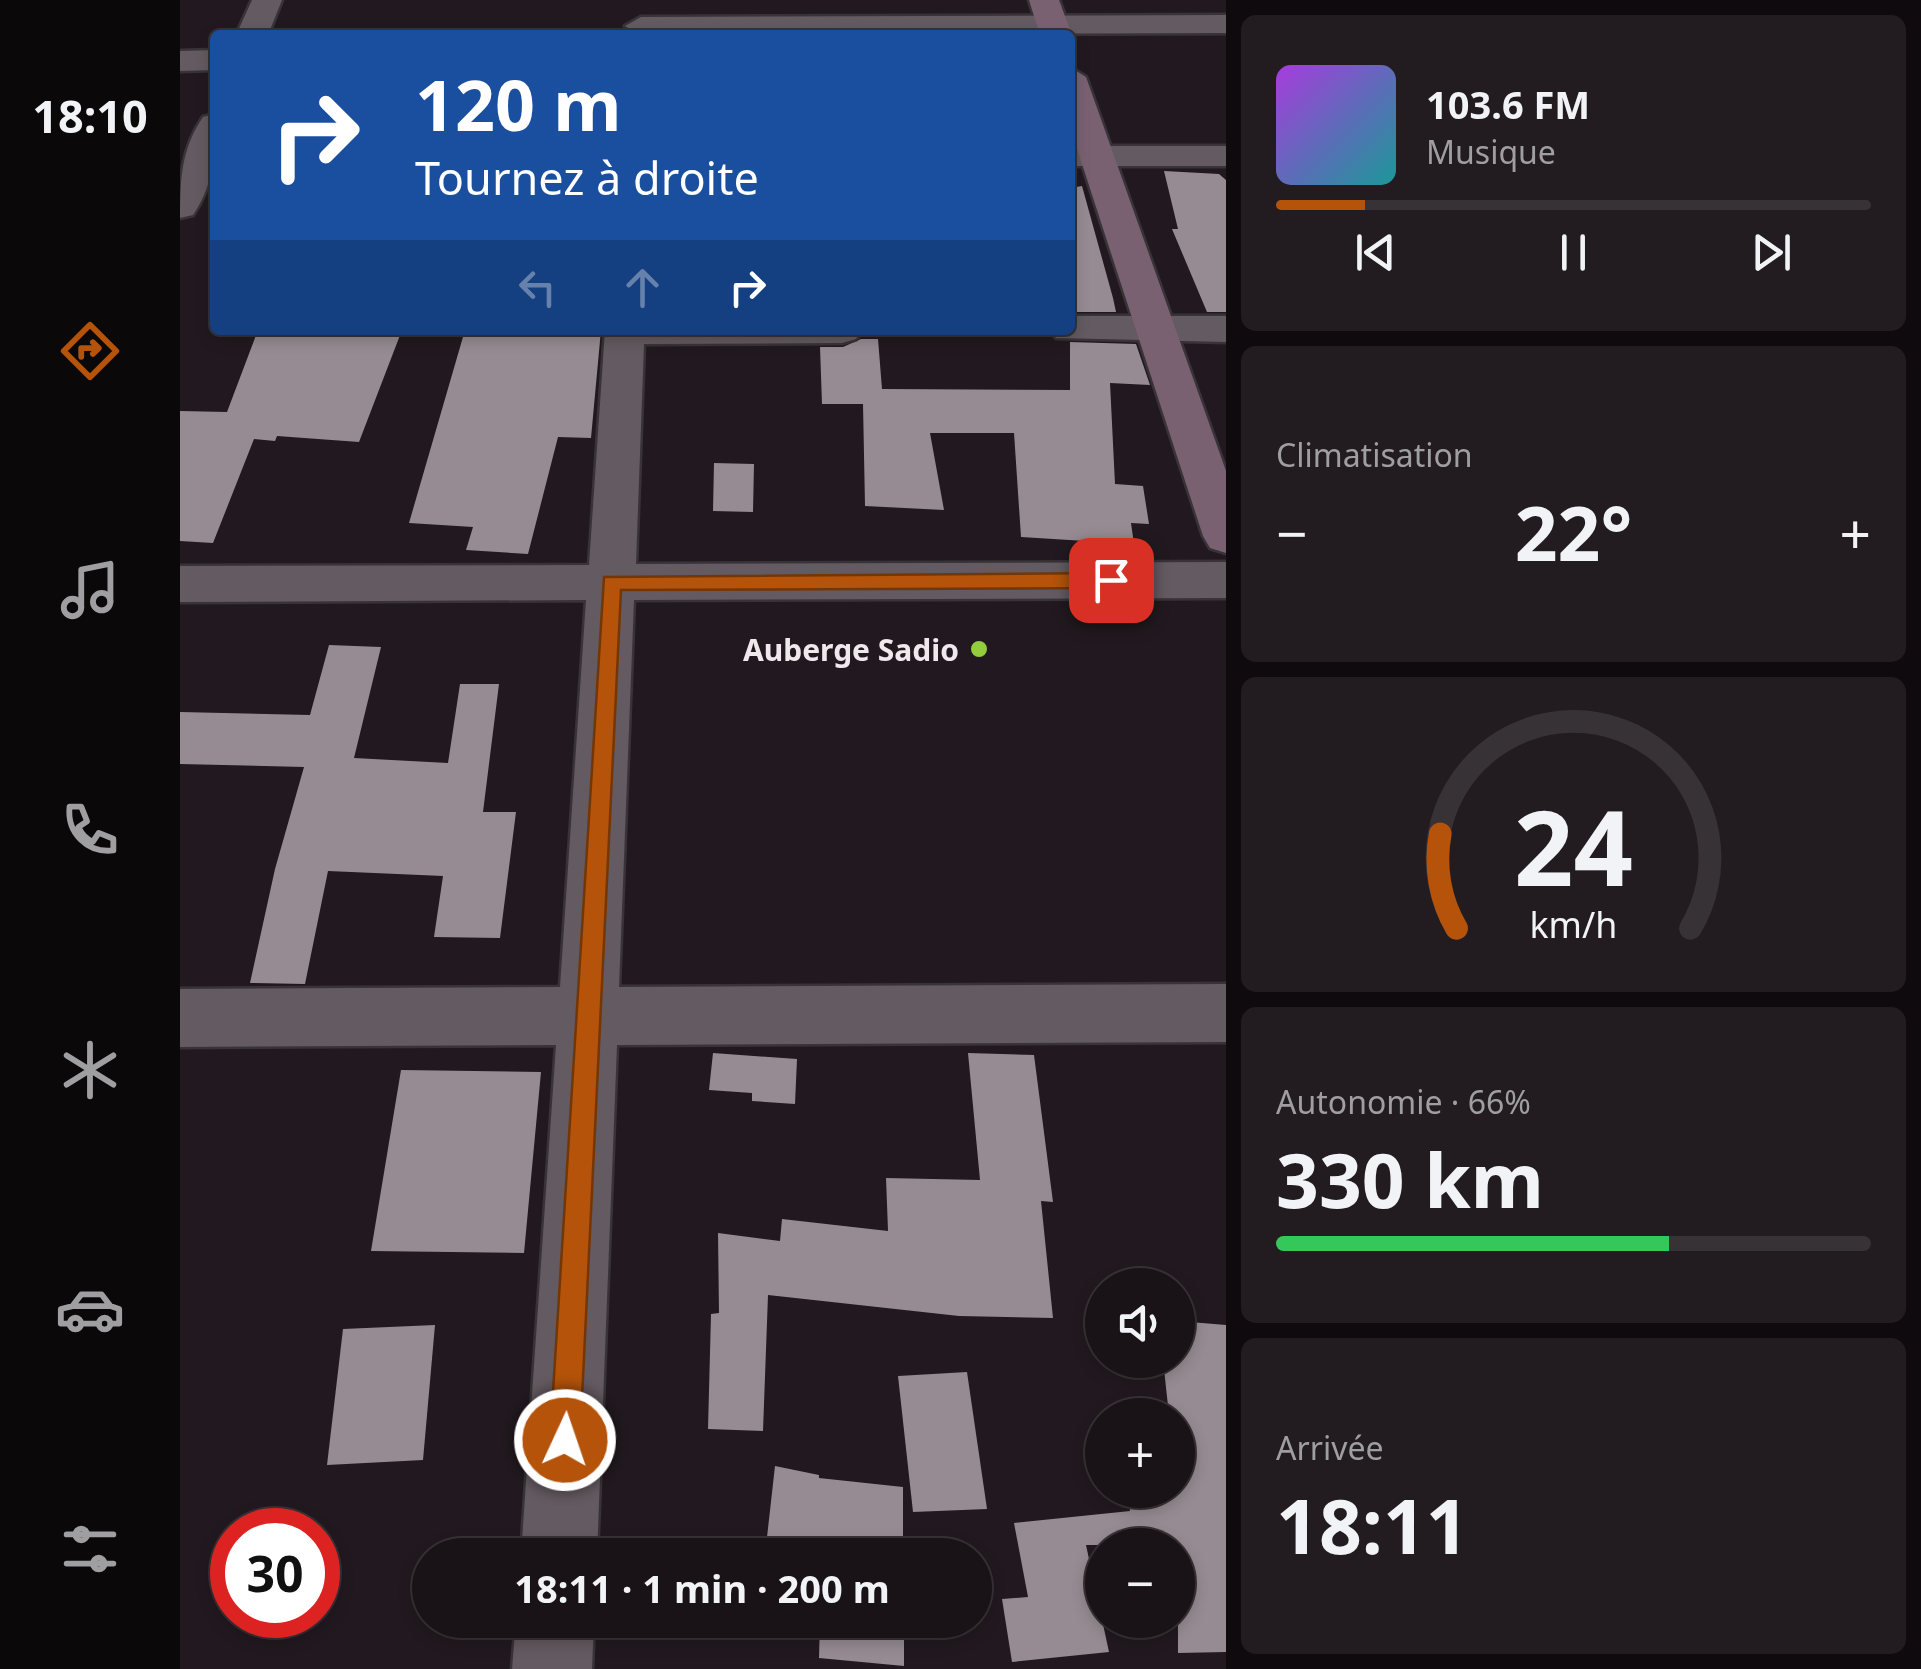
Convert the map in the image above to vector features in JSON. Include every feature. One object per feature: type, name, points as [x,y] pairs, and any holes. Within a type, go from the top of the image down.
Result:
[{"type":"street","points":[[254,30],[267,0]]},
{"type":"street","points":[[641,20],[1226,24]]},
{"type":"street","points":[[180,60],[210,60]]},
{"type":"street","points":[[1075,107],[1083,156],[1156,329],[1226,536]]},
{"type":"street","points":[[180,207],[210,134]]},
{"type":"street","points":[[1083,156],[1226,156]]},
{"type":"street","points":[[1075,330],[1226,329]]},
{"type":"street","points":[[560,1538],[624,335]]},
{"type":"street","points":[[180,584],[1226,580]]},
{"type":"street","points":[[180,1018],[1226,1014]]},
{"type":"street","points":[[552,1669],[554,1638]]},
{"type":"building","points":[[1164,171],[1219,174],[1226,180],[1226,312],[1207,312],[1172,229],[1178,229]]},
{"type":"building","points":[[1082,186],[1116,312],[1075,312],[1075,187]]},
{"type":"building","points":[[256,335],[400,335],[359,442],[277,436],[275,441],[254,439],[213,543],[180,541],[180,411],[227,412]]},
{"type":"building","points":[[464,335],[601,335],[591,438],[558,437],[528,554],[466,550],[473,527],[409,523]]},
{"type":"building","points":[[861,339],[878,339],[882,389],[1070,390],[1070,342],[1136,344],[1150,385],[1110,383],[1115,484],[1143,486],[1149,524],[1131,523],[1134,544],[1021,537],[1014,433],[930,433],[944,510],[865,506],[863,404],[822,404],[820,347],[843,347]]},
{"type":"building","points":[[714,463],[754,464],[753,512],[713,511]]},
{"type":"building","points":[[329,645],[381,647],[354,758],[448,763],[460,684],[499,684],[483,812],[516,812],[500,938],[434,937],[443,876],[328,871],[305,984],[250,983],[275,869],[304,767],[180,764],[180,712],[310,715]]},
{"type":"building","points":[[713,1053],[797,1059],[795,1104],[752,1101],[752,1093],[709,1090]]},
{"type":"building","points":[[968,1053],[1034,1055],[1053,1202],[1041,1201],[1053,1318],[959,1316],[768,1295],[763,1431],[708,1429],[711,1314],[719,1313],[718,1233],[780,1241],[782,1219],[888,1231],[886,1178],[980,1180]]},
{"type":"building","points":[[401,1070],[541,1072],[524,1253],[371,1251]]},
{"type":"building","points":[[1195,1322],[1226,1325],[1226,1652],[1178,1653],[1178,1638],[1195,1638],[1195,1528],[1085,1528],[1085,1638],[1106,1638],[1109,1652],[1012,1662],[1002,1599],[1028,1597],[1014,1523],[1130,1511],[1130,1508],[1195,1508],[1195,1398],[1167,1398],[1165,1378],[1195,1378]]},
{"type":"building","points":[[435,1325],[423,1460],[327,1465],[343,1329]]},
{"type":"building","points":[[967,1372],[987,1509],[913,1512],[898,1376]]},
{"type":"building","points":[[775,1466],[819,1478],[903,1487],[903,1538],[767,1538]]},
{"type":"building","points":[[820,1638],[904,1638],[904,1666],[819,1658]]},
{"type":"place","name":"Auberge Sadio","points":[[979,649]]},
{"type":"route","points":[[565,1440],[611,582],[1111,580]]}]
